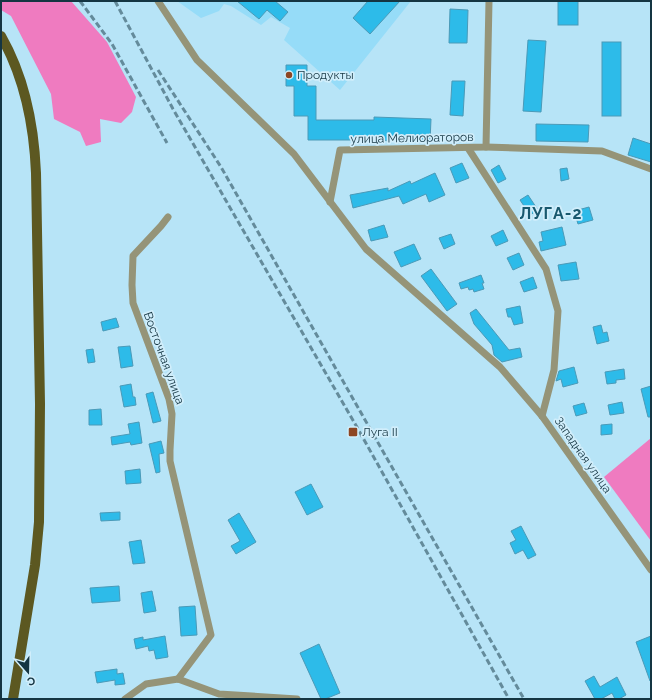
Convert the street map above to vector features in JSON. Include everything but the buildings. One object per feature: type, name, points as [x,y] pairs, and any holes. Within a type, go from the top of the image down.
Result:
[{"type":"main road","points":[[1,36],[18,71],[25,94],[35,150],[36,173],[40,418],[39,522],[35,565],[13,699]]},
{"type":"street","points":[[158,1],[197,60],[294,154],[366,248],[500,367],[542,416]]},
{"type":"street","name":"улица Мелиораторов","points":[[330,202],[340,150],[486,147],[489,1]]},
{"type":"street","points":[[486,147],[602,151],[651,168]]},
{"type":"street","name":"Западная улица","points":[[468,148],[546,269],[558,311],[554,370],[542,416],[651,570]]},
{"type":"street","name":"Восточная улица","points":[[168,217],[133,256],[132,285],[133,303],[169,399],[172,419],[170,461],[211,635],[178,679]]},
{"type":"street","points":[[125,699],[146,684],[178,679],[219,694],[241,697],[297,699]]},
{"type":"shaded area","points":[[1,1],[71,1],[107,42],[136,97],[132,112],[121,123],[100,119],[101,142],[86,146],[80,132],[54,119],[51,94],[11,16],[1,10]]},
{"type":"shaded area","points":[[177,1],[411,1],[340,90],[284,40],[290,28],[271,17],[261,25],[231,6],[224,4],[219,11],[201,18]]},
{"type":"shaded area","points":[[651,438],[651,541],[604,477]]},
{"type":"railway","points":[[80,1],[112,44],[167,143]]},
{"type":"railway","points":[[115,1],[173,109],[358,429],[509,699]]},
{"type":"railway","points":[[158,70],[221,167],[524,699]]},
{"type":"place","name":"Продукты","points":[[289,75]]},
{"type":"place","name":"Луга II","points":[[353,432]]},
{"type":"district","name":"ЛУГА-2","points":[[551,213]]}]
